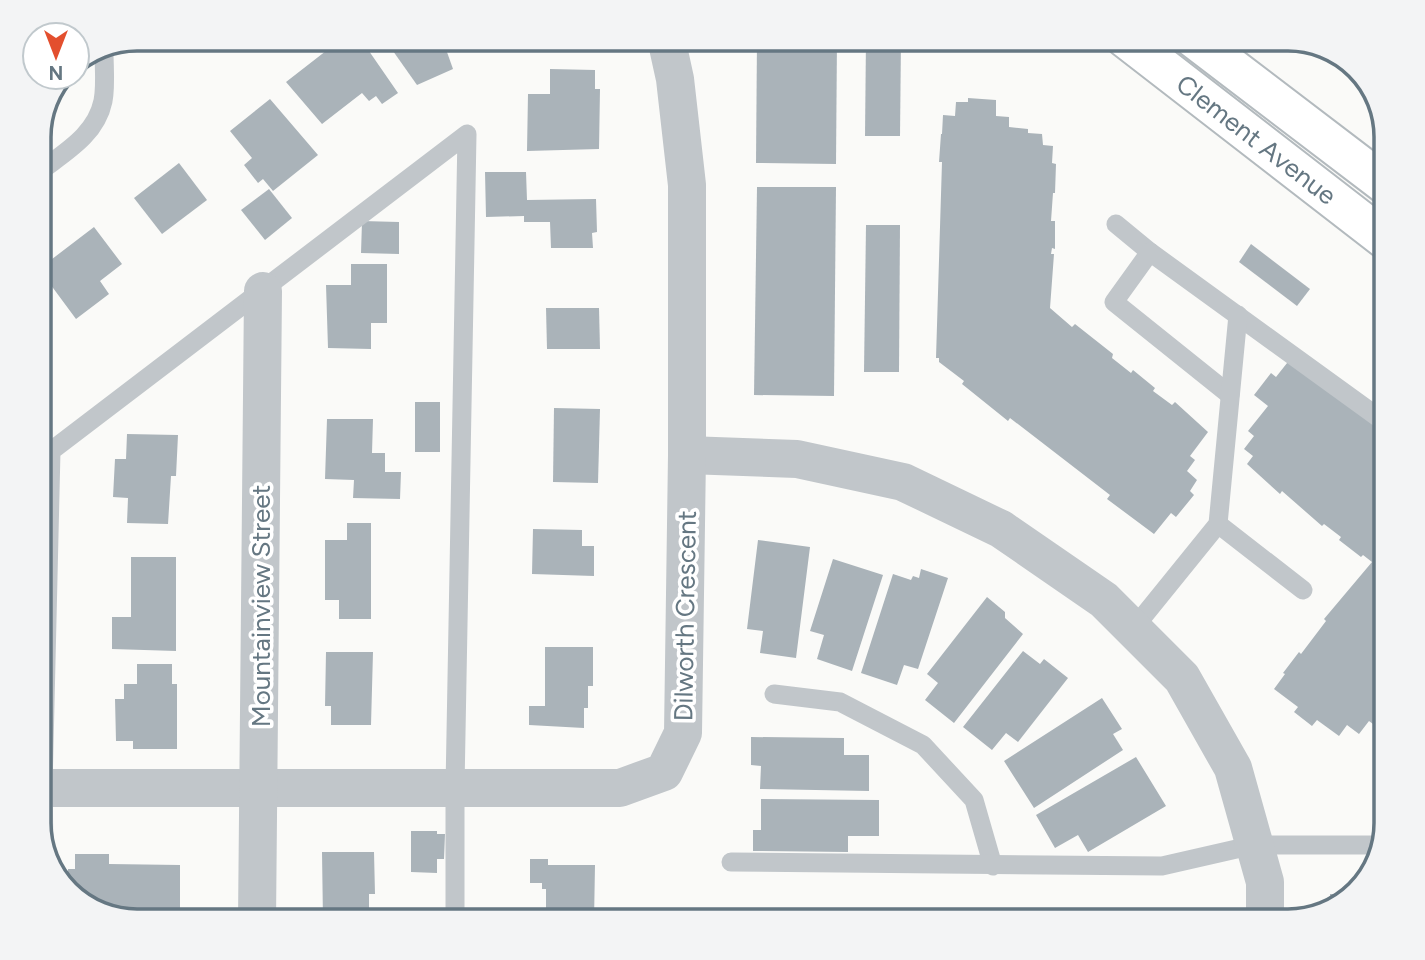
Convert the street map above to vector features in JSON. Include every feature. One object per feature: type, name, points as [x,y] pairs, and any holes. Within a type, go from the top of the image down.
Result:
[{"type":"main road","name":"Clement Avenue","points":[[1142,51],[1374,230]]},
{"type":"main road","name":"Clement Avenue","points":[[1210,51],[1374,175]]},
{"type":"street","name":"Dilworth Crescent","points":[[51,788],[620,788],[664,772],[683,733],[687,455],[687,185],[675,79],[669,51]]},
{"type":"street","name":"Mountainview Street","points":[[257,909],[263,291]]},
{"type":"street","points":[[687,455],[797,459],[903,482],[1001,529],[1104,600],[1182,678],[1233,768],[1265,882],[1265,909]]},
{"type":"lane","points":[[51,163],[95,125],[104,100],[104,57]]},
{"type":"lane","points":[[51,451],[467,134],[455,909]]},
{"type":"lane","points":[[1116,224],[1150,252],[1374,414]]},
{"type":"lane","points":[[1150,252],[1114,302],[1230,394]]},
{"type":"lane","points":[[1133,629],[1218,524],[1238,315]]},
{"type":"lane","points":[[1218,524],[1303,590]]},
{"type":"lane","points":[[774,694],[840,702],[923,745],[974,800],[993,866]]},
{"type":"lane","points":[[731,862],[1163,866],[1254,845],[1371,845]]},
{"type":"building","points":[[326,51],[369,51],[398,93],[382,104],[376,96],[369,101],[362,93],[322,124],[286,82]]},
{"type":"building","points":[[393,51],[447,51],[453,69],[417,85]]},
{"type":"building","points":[[757,51],[837,51],[836,164],[756,163]]},
{"type":"building","points":[[866,51],[901,51],[900,136],[865,136]]},
{"type":"building","points":[[550,69],[595,70],[595,89],[600,89],[599,149],[527,151],[528,94],[550,94]]},
{"type":"building","points":[[968,98],[996,100],[996,116],[1009,117],[1009,127],[1042,134],[1043,145],[1053,146],[1052,163],[1056,164],[1051,221],[1055,221],[1055,249],[1052,248],[1051,254],[1054,254],[1050,308],[1072,327],[1075,324],[1113,354],[1112,358],[1131,373],[1133,370],[1155,388],[1153,391],[1172,405],[1175,402],[1208,432],[1190,456],[1195,460],[1187,471],[1197,480],[1190,491],[1194,495],[1176,517],[1171,513],[1154,534],[1107,499],[1110,495],[962,384],[964,381],[936,358],[942,162],[939,162],[943,115],[955,116],[956,102],[968,102]]},
{"type":"building","points":[[270,99],[318,155],[273,191],[263,179],[258,183],[244,165],[252,158],[230,131]]},
{"type":"building","points":[[179,163],[207,200],[162,234],[134,198]]},
{"type":"building","points":[[485,172],[526,172],[527,200],[596,199],[597,232],[592,233],[593,248],[551,248],[550,222],[524,222],[524,216],[486,217]]},
{"type":"building","points":[[757,187],[836,187],[834,396],[754,395]]},
{"type":"building","points":[[269,189],[292,218],[265,240],[241,210]]},
{"type":"building","points":[[362,221],[399,222],[399,254],[361,253]]},
{"type":"building","points":[[866,225],[900,225],[899,372],[864,372]]},
{"type":"building","points":[[94,227],[122,264],[100,281],[109,294],[76,319],[51,285],[51,260]]},
{"type":"building","points":[[1251,244],[1310,289],[1297,306],[1239,262]]},
{"type":"building","points":[[351,264],[387,264],[387,323],[371,323],[371,349],[328,348],[326,285],[351,285]]},
{"type":"building","points":[[546,308],[599,308],[600,349],[547,349]]},
{"type":"building","points":[[1291,358],[1374,420],[1374,723],[1369,721],[1359,734],[1347,725],[1339,736],[1317,720],[1312,726],[1294,712],[1298,707],[1274,689],[1299,652],[1301,654],[1326,621],[1324,619],[1372,562],[1339,540],[1341,537],[1324,524],[1322,526],[1282,491],[1280,494],[1247,464],[1253,456],[1244,449],[1254,436],[1248,431],[1268,406],[1254,395],[1271,373],[1276,377]]},
{"type":"building","points":[[415,402],[440,402],[440,452],[415,452]]},
{"type":"building","points":[[554,408],[600,409],[598,483],[553,482]]},
{"type":"building","points":[[327,419],[373,419],[372,453],[385,453],[385,472],[401,472],[400,499],[353,498],[354,480],[325,479]]},
{"type":"building","points":[[127,434],[178,435],[176,476],[171,476],[168,524],[127,523],[128,498],[113,497],[115,459],[126,459]]},
{"type":"building","points":[[347,523],[371,523],[371,619],[339,619],[339,600],[325,600],[325,540],[347,540]]},
{"type":"building","points":[[533,529],[582,530],[582,546],[594,546],[594,576],[532,574]]},
{"type":"building","points":[[758,540],[810,547],[796,658],[760,653],[763,631],[747,629]]},
{"type":"building","points":[[131,557],[176,557],[176,651],[112,649],[112,617],[131,617]]},
{"type":"building","points":[[833,559],[883,575],[852,671],[817,659],[824,635],[810,631]]},
{"type":"building","points":[[921,569],[948,578],[918,669],[904,665],[897,685],[861,673],[893,574],[911,580],[913,576],[919,578]]},
{"type":"building","points":[[987,597],[1005,612],[1005,618],[1023,634],[954,723],[925,700],[938,683],[927,674]]},
{"type":"building","points":[[545,647],[593,647],[593,686],[588,686],[584,728],[529,725],[529,706],[545,706]]},
{"type":"building","points":[[1023,651],[1040,664],[1044,659],[1068,678],[1018,742],[1006,733],[992,750],[963,727]]},
{"type":"building","points":[[326,652],[373,652],[371,725],[331,725],[331,706],[325,706]]},
{"type":"building","points":[[137,664],[172,664],[172,684],[177,684],[177,749],[133,749],[133,741],[116,741],[115,699],[124,699],[124,684],[137,684]]},
{"type":"building","points":[[1102,698],[1122,729],[1113,734],[1123,750],[1034,808],[1004,761]]},
{"type":"building","points":[[751,737],[844,738],[844,755],[869,755],[869,791],[760,789],[761,766],[751,765]]},
{"type":"building","points":[[1136,757],[1166,806],[1088,852],[1078,835],[1055,848],[1036,815]]},
{"type":"building","points":[[761,799],[879,800],[879,836],[848,836],[848,852],[753,851],[753,830],[761,830]]},
{"type":"building","points":[[411,831],[437,831],[437,834],[445,834],[444,859],[437,859],[437,873],[411,872]]},
{"type":"building","points":[[322,852],[374,852],[375,894],[369,894],[369,909],[323,909]]},
{"type":"building","points":[[75,854],[109,854],[109,864],[180,865],[180,909],[125,909],[104,903],[89,895],[72,880],[68,869],[75,869]]},
{"type":"building","points":[[530,859],[548,859],[548,865],[595,865],[594,909],[546,909],[546,889],[542,889],[542,883],[530,883]]}]
